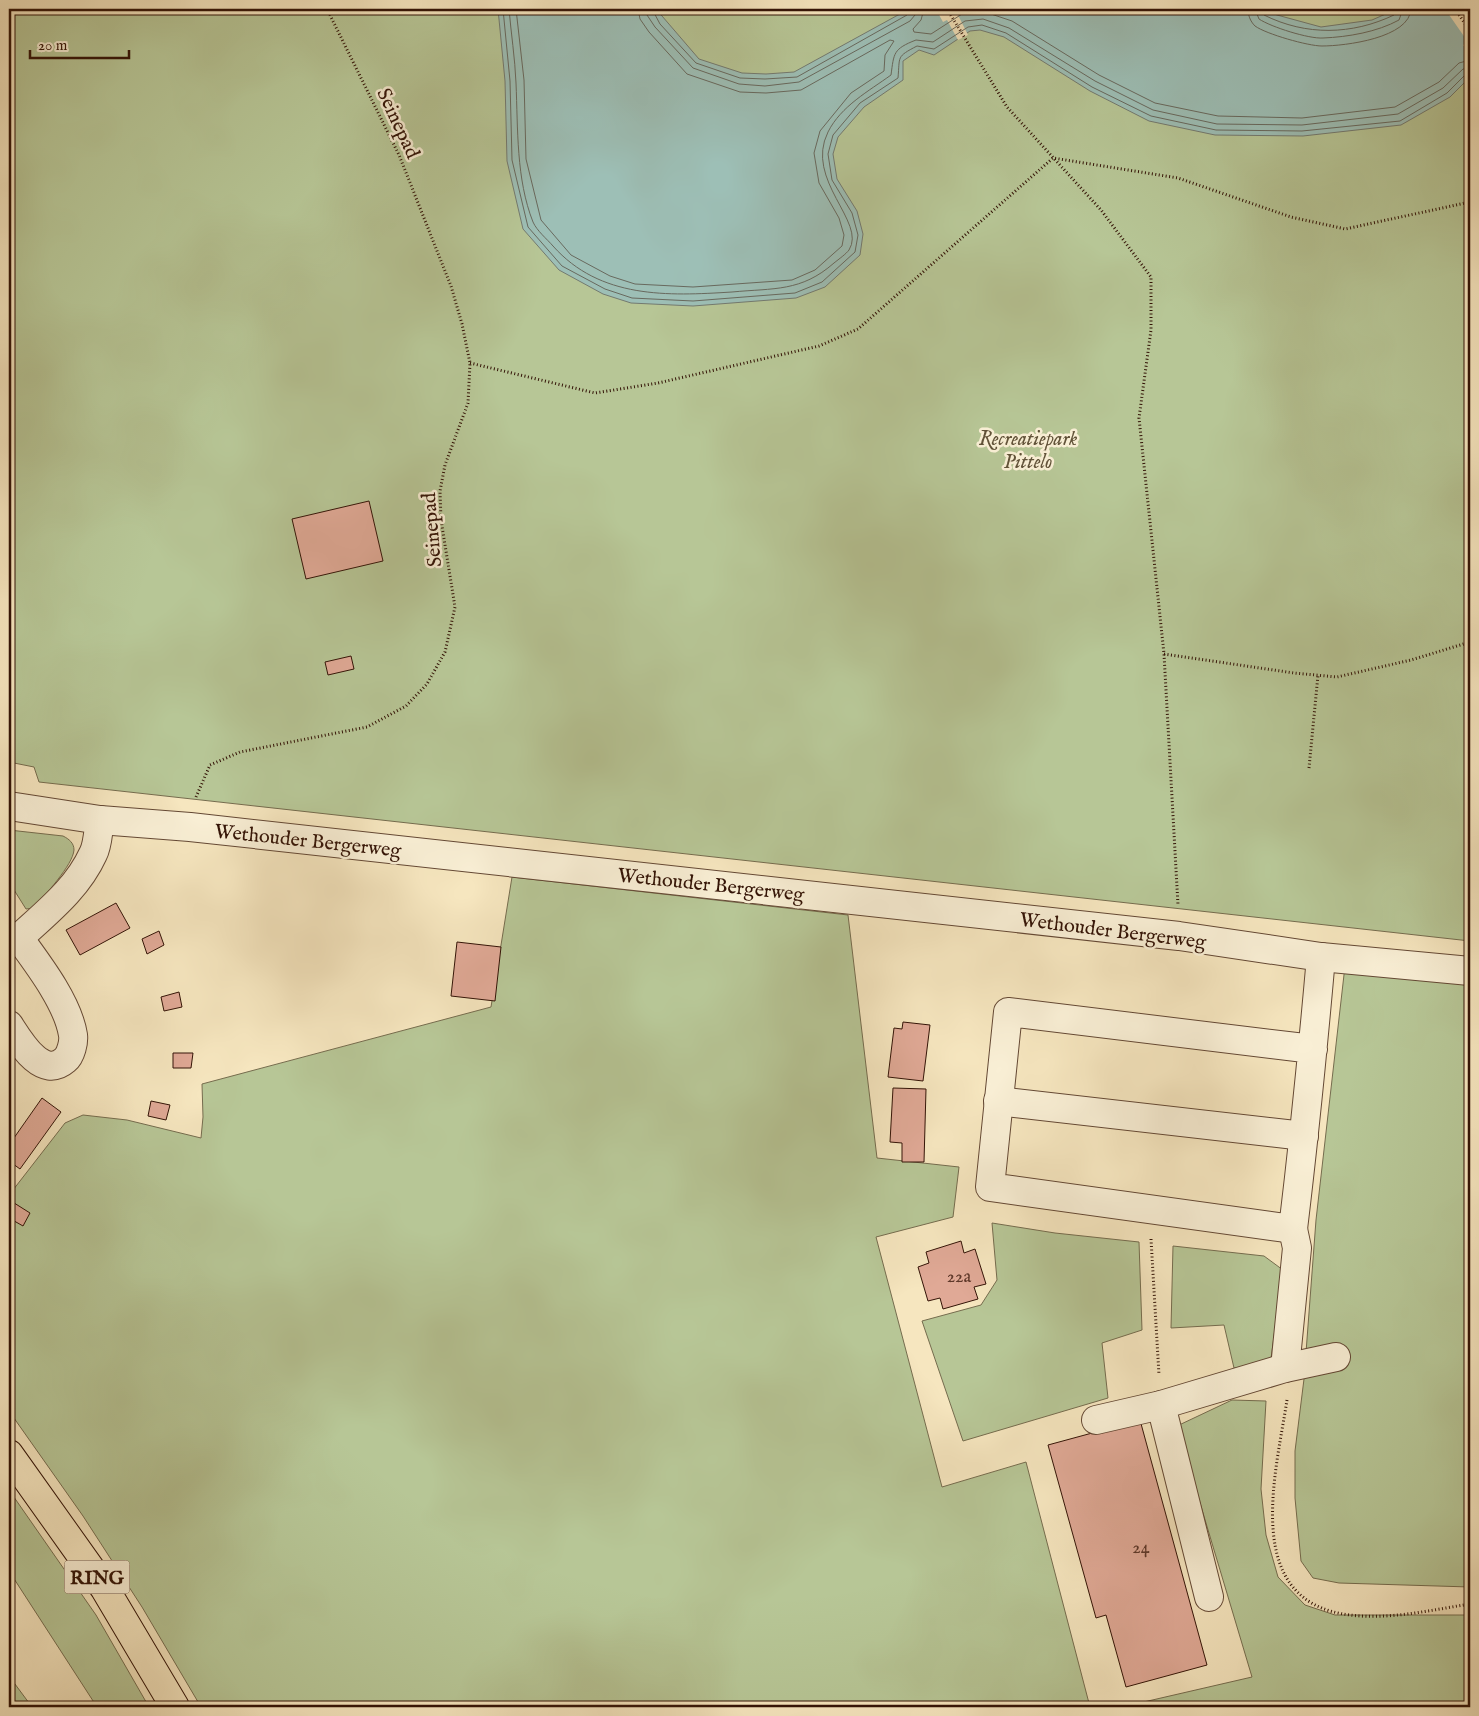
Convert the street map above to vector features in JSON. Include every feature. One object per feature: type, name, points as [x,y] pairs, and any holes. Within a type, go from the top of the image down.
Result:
[{"type":"main road","name":"RING","points":[[9,1454],[105,1589],[175,1707]]},
{"type":"street","name":"Wethouder Bergerweg","points":[[9,806],[100,820],[190,827],[1179,936],[1321,957],[1470,971]]},
{"type":"street","points":[[9,1025],[37,1061],[48,1066],[61,1063],[69,1056],[73,1037],[68,1015],[14,938],[61,900],[76,882],[94,853],[100,820]]},
{"type":"street","points":[[1285,1368],[1298,1248],[1293,1229],[1321,957]]},
{"type":"street","points":[[1293,1229],[990,1187],[998,1101],[1008,1012],[1313,1049]]},
{"type":"street","points":[[998,1101],[1304,1136]]},
{"type":"street","points":[[1096,1420],[1161,1405],[1285,1368],[1336,1357]]},
{"type":"street","points":[[1161,1405],[1209,1597]]},
{"type":"path","name":"Seinepad","points":[[190,827],[197,793],[210,765],[240,752],[367,727],[406,706],[427,684],[445,652],[454,607],[441,520],[440,491],[445,465],[468,403],[470,363],[462,324],[450,286],[399,155],[328,9]]},
{"type":"path","points":[[947,9],[1006,107],[1101,210],[1151,277],[1151,330],[1139,418],[1164,654],[1179,936]]},
{"type":"path","points":[[1455,9],[1470,30]]},
{"type":"path","points":[[470,363],[595,394],[658,383],[819,346],[858,330],[1053,158]]},
{"type":"path","points":[[1053,158],[1178,178],[1290,217],[1345,228],[1470,202]]},
{"type":"path","points":[[1164,654],[1318,676],[1337,677],[1411,660],[1470,642]]},
{"type":"path","points":[[1309,768],[1318,676]]},
{"type":"path","points":[[1149,1209],[1161,1405]]},
{"type":"path","points":[[1285,1368],[1289,1383],[1272,1494],[1272,1539],[1286,1580],[1304,1598],[1348,1615],[1376,1616],[1470,1604]]},
{"type":"green space","name":"Recreatiepark Pittelo","points":[[9,9],[1470,9],[1470,941],[39,782],[34,767],[9,762]]},
{"type":"green space","points":[[9,830],[63,836],[73,845],[74,850],[69,864],[34,908],[26,909],[9,882]]},
{"type":"green space","points":[[512,877],[848,915],[877,1158],[959,1167],[953,1217],[876,1237],[942,1487],[1026,1462],[1090,1707],[201,1707],[142,1607],[83,1516],[9,1411],[9,1182],[13,1190],[65,1123],[83,1115],[127,1120],[201,1138],[203,1117],[202,1084],[491,1007]]},
{"type":"green space","points":[[1345,966],[1470,978],[1470,1587],[1339,1583],[1313,1578],[1301,1561],[1295,1498],[1295,1451],[1304,1379],[1316,1220]]},
{"type":"green space","points":[[992,1223],[1055,1233],[1139,1242],[1142,1330],[1102,1343],[1108,1398],[963,1441],[922,1321],[981,1305],[997,1280]]},
{"type":"green space","points":[[1173,1246],[1264,1256],[1283,1270],[1269,1373],[1234,1368],[1224,1325],[1171,1328]]},
{"type":"green space","points":[[1232,1400],[1266,1401],[1261,1489],[1266,1535],[1278,1577],[1305,1605],[1335,1615],[1470,1615],[1470,1707],[1122,1707],[1252,1677],[1177,1426]]},
{"type":"green space","points":[[9,1490],[96,1615],[149,1707],[97,1707],[9,1571]]},
{"type":"green space","points":[[9,1676],[32,1707],[9,1707]]},
{"type":"water","points":[[498,9],[656,9],[699,59],[742,73],[766,74],[794,72],[909,9],[1262,9],[1321,27],[1372,20],[1397,9],[1470,9],[1470,77],[1450,97],[1401,125],[1303,136],[1215,135],[1149,121],[1090,91],[1004,37],[980,30],[970,31],[934,55],[919,50],[903,61],[903,80],[864,107],[838,137],[833,154],[837,179],[857,211],[863,234],[860,255],[825,287],[796,298],[693,306],[631,303],[603,294],[559,270],[523,229],[507,161],[505,81]]},
{"type":"pier","points":[[941,9],[955,9],[968,35],[958,40],[947,20],[943,22],[938,13]]},
{"type":"pier","points":[[1445,9],[1466,9],[1470,14],[1469,53],[1463,45],[1468,42]]},
{"type":"building","points":[[369,501],[383,561],[306,579],[292,519]]},
{"type":"building","points":[[351,656],[354,669],[328,675],[325,662]]},
{"type":"building","points":[[116,903],[130,928],[80,955],[66,930]]},
{"type":"building","points":[[159,931],[164,945],[147,954],[142,939]]},
{"type":"building","points":[[457,942],[501,947],[495,1001],[451,996]]},
{"type":"building","points":[[179,992],[182,1007],[164,1011],[161,997]]},
{"type":"building","points":[[903,1022],[930,1025],[923,1081],[888,1077],[894,1028],[902,1029]]},
{"type":"building","points":[[173,1053],[193,1053],[191,1068],[173,1068]]},
{"type":"building","points":[[893,1088],[926,1089],[924,1162],[902,1162],[902,1143],[890,1142]]},
{"type":"building","points":[[42,1098],[61,1112],[20,1169],[9,1161],[9,1145]]},
{"type":"building","points":[[151,1101],[170,1105],[166,1120],[148,1116]]},
{"type":"building","points":[[11,1201],[30,1213],[23,1226],[9,1218],[9,1205]]},
{"type":"building","points":[[961,1241],[964,1253],[975,1249],[986,1284],[974,1287],[978,1299],[943,1309],[940,1298],[928,1301],[918,1267],[929,1263],[926,1252]]},
{"type":"building","points":[[1140,1420],[1207,1665],[1126,1687],[1106,1615],[1096,1618],[1048,1445]]}]
